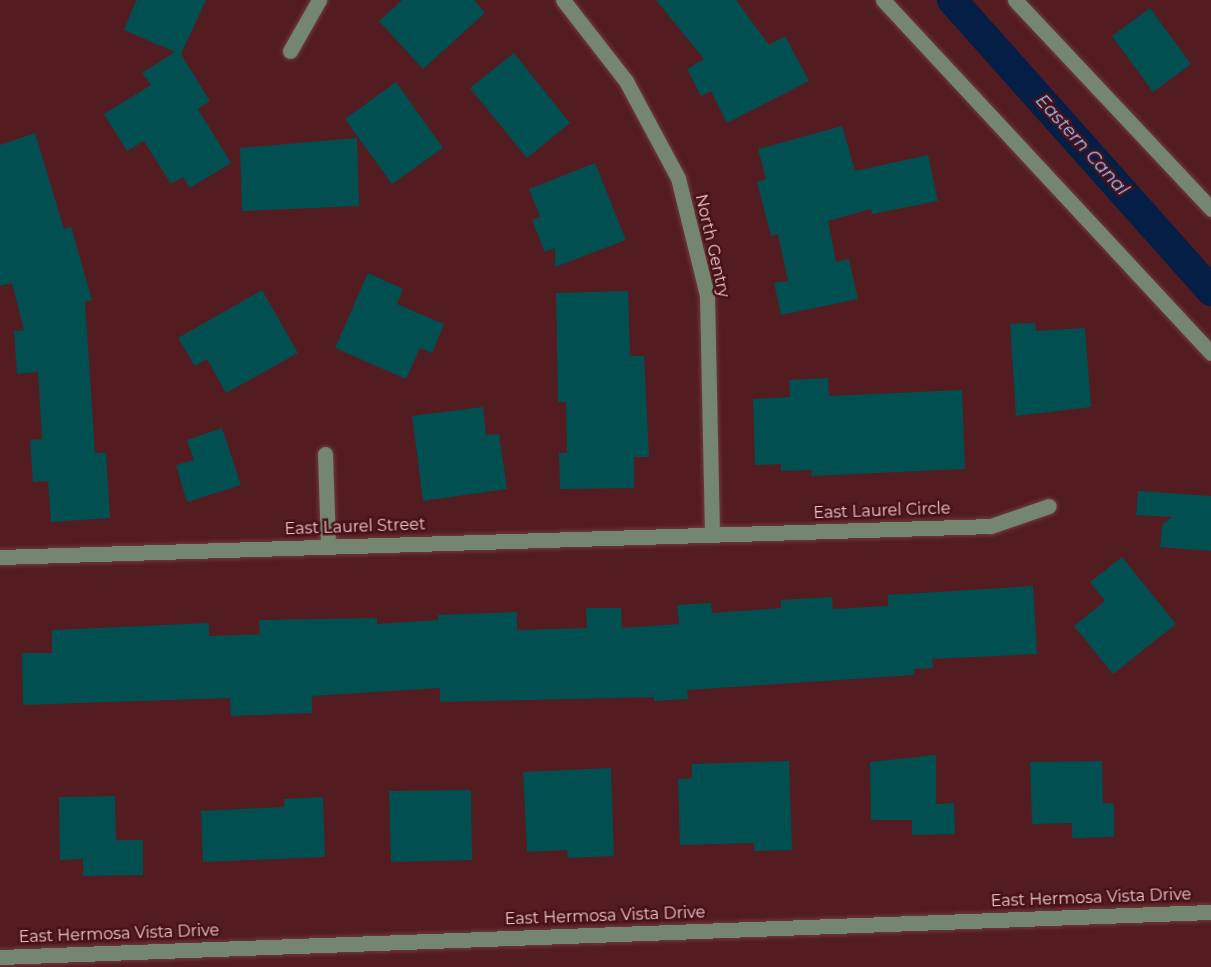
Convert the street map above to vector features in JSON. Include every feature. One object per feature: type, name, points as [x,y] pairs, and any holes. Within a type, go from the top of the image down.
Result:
[{"type":"street","points":[[290,51],[319,0]]},
{"type":"street","name":"North Gentry","points":[[563,0],[626,81],[678,178],[707,295],[712,534]]},
{"type":"street","points":[[883,0],[1211,353]]},
{"type":"street","points":[[1015,0],[1211,209]]},
{"type":"street","points":[[325,454],[328,546]]},
{"type":"street","name":"East Laurel Circle","points":[[712,534],[991,526],[1049,506]]},
{"type":"street","name":"East Laurel Street","points":[[0,557],[712,534]]},
{"type":"street","name":"East Hermosa Vista Drive","points":[[0,957],[1211,912]]},
{"type":"building","points":[[136,0],[206,0],[181,54],[210,101],[198,109],[231,163],[190,188],[183,177],[171,184],[144,141],[127,151],[104,114],[151,85],[142,73],[175,52],[124,30]]},
{"type":"building","points":[[402,0],[474,0],[485,13],[423,69],[379,21]]},
{"type":"building","points":[[656,0],[736,0],[769,45],[785,36],[809,81],[727,123],[711,91],[701,96],[687,69],[704,59]]},
{"type":"building","points":[[1150,8],[1191,64],[1153,92],[1112,36]]},
{"type":"building","points":[[514,53],[570,123],[527,158],[470,88]]},
{"type":"building","points":[[396,82],[443,148],[392,184],[345,119]]},
{"type":"building","points":[[842,126],[855,171],[928,155],[938,201],[872,214],[871,209],[828,221],[836,262],[849,259],[858,299],[781,315],[774,283],[788,281],[778,234],[771,236],[757,182],[766,179],[758,149]]},
{"type":"building","points":[[35,133],[64,229],[71,227],[92,300],[85,302],[95,453],[106,453],[110,518],[51,522],[48,481],[33,482],[30,440],[42,439],[38,372],[17,374],[14,331],[24,330],[12,283],[0,286],[0,145]]},
{"type":"building","points":[[357,138],[359,206],[242,211],[240,148]]},
{"type":"building","points":[[595,163],[626,240],[555,267],[555,248],[545,252],[532,220],[540,217],[529,189]]},
{"type":"building","points":[[368,273],[403,289],[397,304],[444,324],[432,353],[420,348],[406,379],[335,348]]},
{"type":"building","points":[[262,290],[298,353],[226,393],[207,359],[195,366],[178,338]]},
{"type":"building","points":[[628,291],[630,356],[644,356],[649,457],[634,457],[634,488],[560,489],[559,453],[567,453],[566,402],[558,402],[556,293]]},
{"type":"building","points":[[1035,323],[1036,331],[1085,328],[1091,407],[1016,416],[1010,324]]},
{"type":"building","points":[[828,378],[829,396],[962,390],[965,469],[811,476],[812,470],[781,471],[781,464],[755,465],[753,399],[790,397],[789,380]]},
{"type":"building","points":[[483,407],[486,435],[499,434],[507,489],[423,501],[412,416]]},
{"type":"building","points":[[222,428],[241,485],[187,502],[176,465],[194,460],[187,440]]},
{"type":"building","points":[[1138,491],[1211,496],[1211,551],[1160,547],[1162,525],[1172,517],[1136,515]]},
{"type":"building","points":[[1122,557],[1176,624],[1113,674],[1074,626],[1105,601],[1090,582]]},
{"type":"building","points":[[1033,586],[1037,654],[932,659],[933,668],[914,669],[914,675],[687,690],[688,699],[654,701],[654,697],[440,702],[440,688],[312,696],[312,713],[231,716],[230,698],[23,705],[22,653],[52,653],[52,630],[209,623],[209,636],[260,634],[259,620],[377,618],[377,624],[438,620],[438,615],[517,612],[517,630],[587,628],[586,608],[621,608],[622,628],[679,624],[677,605],[711,603],[712,613],[781,608],[781,600],[832,597],[833,609],[888,606],[888,595]]},
{"type":"building","points":[[936,755],[936,804],[954,803],[955,834],[912,835],[912,820],[871,820],[870,762]]},
{"type":"building","points":[[789,761],[792,850],[754,851],[754,843],[680,845],[678,779],[692,778],[692,764]]},
{"type":"building","points":[[1102,761],[1103,803],[1114,804],[1114,837],[1072,838],[1072,823],[1032,824],[1030,762]]},
{"type":"building","points":[[611,768],[614,856],[568,858],[567,850],[527,852],[523,772]]},
{"type":"building","points":[[471,790],[472,860],[391,862],[389,791]]},
{"type":"building","points":[[115,796],[116,840],[143,840],[143,875],[83,876],[83,859],[60,860],[59,797]]},
{"type":"building","points":[[323,797],[325,857],[203,862],[201,811],[284,807],[284,799]]},
{"type":"waterway","name":"Eastern Canal","points":[[952,0],[1211,291]]}]
